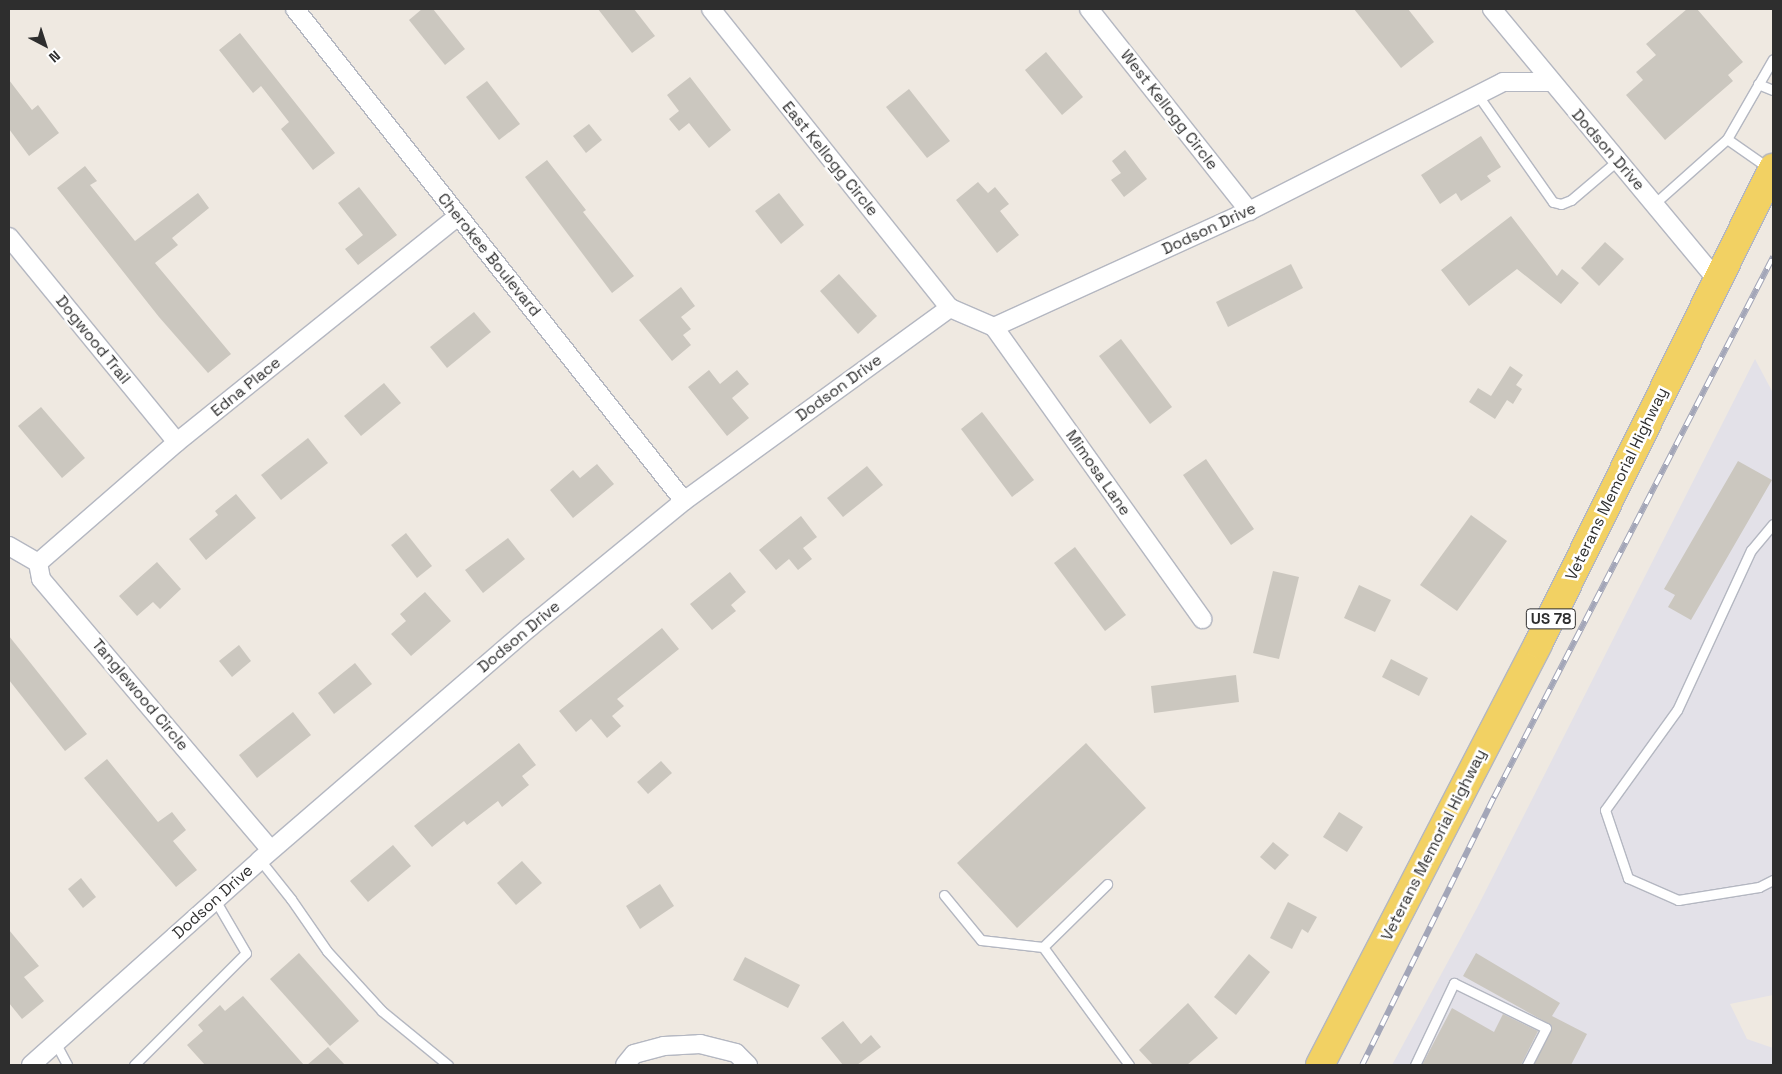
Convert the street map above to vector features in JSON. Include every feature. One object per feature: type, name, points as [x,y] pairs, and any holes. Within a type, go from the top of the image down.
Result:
[{"type":"main road","name":"Veterans Memorial Highway","points":[[1320,1065],[1538,644],[1773,169]]},
{"type":"street","name":"Cherokee Boulevard","points":[[295,9],[457,217],[684,500]]},
{"type":"street","name":"East Kellogg Circle","points":[[711,9],[950,308]]},
{"type":"street","name":"West Kellogg Circle","points":[[1089,9],[1248,211]]},
{"type":"street","points":[[1492,9],[1549,82]]},
{"type":"street","name":"Dodson Drive","points":[[994,326],[1248,211],[1503,82],[1549,82],[1717,280]]},
{"type":"street","name":"Edna Place","points":[[38,563],[177,442],[457,217]]},
{"type":"street","name":"Dogwood Trail","points":[[9,237],[177,442]]},
{"type":"street","points":[[950,308],[994,326]]},
{"type":"street","name":"Dodson Drive","points":[[31,1065],[54,1042],[266,855],[530,627],[684,500],[950,308]]},
{"type":"street","name":"Mimosa Lane","points":[[994,326],[1202,620]]},
{"type":"street","points":[[9,546],[38,563]]},
{"type":"street","name":"Tanglewood Circle","points":[[38,563],[41,579],[266,855]]},
{"type":"street","points":[[625,1065],[634,1054],[664,1046],[700,1044],[736,1053],[748,1065]]},
{"type":"lane","points":[[1654,204],[1726,139],[1773,58]]},
{"type":"lane","points":[[1758,84],[1773,90]]},
{"type":"lane","points":[[1477,94],[1553,202],[1561,204],[1572,200],[1617,161]]},
{"type":"lane","points":[[1726,139],[1773,169]]},
{"type":"lane","points":[[1773,524],[1752,550],[1677,710],[1605,810],[1628,878],[1678,900],[1759,887],[1773,880]]},
{"type":"lane","points":[[266,855],[327,951],[382,1010],[448,1065]]},
{"type":"lane","points":[[1043,947],[1107,884]]},
{"type":"lane","points":[[944,895],[981,940],[1043,947],[1129,1065]]},
{"type":"lane","points":[[134,1065],[246,953],[215,900]]},
{"type":"lane","points":[[1415,1065],[1454,983],[1546,1028],[1528,1065]]},
{"type":"lane","points":[[54,1042],[67,1065]]},
{"type":"shaded area","points":[[1755,359],[1773,393],[1773,995],[1730,1004],[1747,1039],[1773,1048],[1773,1065],[1392,1065],[1477,908]]},
{"type":"building","points":[[422,9],[433,9],[465,49],[445,65],[409,20]]},
{"type":"building","points":[[598,9],[634,9],[655,36],[632,53]]},
{"type":"building","points":[[1354,9],[1408,9],[1434,42],[1401,68]]},
{"type":"building","points":[[1687,9],[1697,9],[1743,62],[1728,75],[1733,81],[1665,140],[1626,95],[1643,80],[1636,72],[1656,55],[1646,44]]},
{"type":"building","points":[[240,33],[335,153],[313,170],[281,129],[289,122],[261,86],[253,93],[219,50]]},
{"type":"building","points":[[1046,52],[1083,97],[1062,115],[1025,70]]},
{"type":"building","points":[[690,77],[731,130],[709,148],[689,123],[679,131],[669,119],[679,111],[667,95]]},
{"type":"building","points":[[9,80],[32,110],[38,105],[59,133],[29,156],[9,129]]},
{"type":"building","points":[[487,81],[520,124],[499,140],[466,97]]},
{"type":"building","points":[[909,89],[950,141],[927,158],[886,107]]},
{"type":"building","points":[[589,124],[602,140],[586,153],[573,136]]},
{"type":"building","points":[[1481,136],[1501,167],[1487,176],[1491,181],[1461,201],[1456,193],[1440,204],[1421,175]]},
{"type":"building","points":[[1125,150],[1147,179],[1124,197],[1111,180],[1121,173],[1112,161]]},
{"type":"building","points":[[547,160],[586,210],[583,212],[634,276],[612,293],[525,177]]},
{"type":"building","points":[[85,166],[97,181],[90,185],[135,241],[198,193],[209,208],[172,238],[178,245],[155,263],[231,354],[208,373],[159,317],[57,188]]},
{"type":"building","points":[[978,182],[988,193],[995,187],[1009,204],[1000,211],[1019,235],[997,253],[956,200]]},
{"type":"building","points":[[359,187],[397,235],[358,265],[345,249],[363,235],[338,203]]},
{"type":"building","points":[[779,193],[804,225],[781,244],[755,211]]},
{"type":"building","points":[[1511,216],[1557,276],[1562,269],[1579,283],[1561,304],[1517,269],[1469,306],[1441,270]]},
{"type":"building","points":[[1605,242],[1624,259],[1599,286],[1581,268]]},
{"type":"building","points":[[1291,264],[1303,288],[1228,327],[1216,302]]},
{"type":"building","points":[[839,274],[877,316],[858,334],[820,291]]},
{"type":"building","points":[[681,287],[695,306],[681,317],[691,329],[683,335],[691,345],[672,361],[639,320]]},
{"type":"building","points":[[474,312],[491,332],[447,368],[430,347]]},
{"type":"building","points":[[1121,339],[1172,407],[1150,424],[1099,356]]},
{"type":"building","points":[[1510,366],[1523,375],[1516,385],[1522,389],[1513,404],[1507,400],[1495,419],[1469,402],[1478,388],[1491,396]]},
{"type":"building","points":[[709,370],[720,384],[737,370],[749,384],[732,398],[749,418],[727,436],[688,387]]},
{"type":"building","points":[[384,383],[401,403],[361,436],[344,416]]},
{"type":"building","points":[[41,407],[85,458],[62,478],[18,426]]},
{"type":"building","points":[[982,412],[1034,480],[1012,497],[961,429]]},
{"type":"building","points":[[308,438],[328,463],[281,500],[261,475]]},
{"type":"building","points":[[1206,459],[1254,529],[1231,545],[1183,475]]},
{"type":"building","points":[[1738,461],[1772,480],[1691,620],[1668,607],[1675,595],[1664,589]]},
{"type":"building","points":[[597,464],[614,484],[573,518],[550,490],[573,470],[580,478]]},
{"type":"building","points":[[867,466],[883,485],[843,517],[827,498]]},
{"type":"building","points":[[236,494],[256,518],[206,560],[189,539],[218,515],[215,511]]},
{"type":"building","points":[[1471,515],[1507,541],[1457,611],[1420,585]]},
{"type":"building","points":[[801,516],[817,537],[803,548],[812,559],[798,570],[789,559],[776,570],[759,550]]},
{"type":"building","points":[[406,533],[432,566],[417,578],[391,545]]},
{"type":"building","points":[[508,538],[525,559],[483,593],[465,570]]},
{"type":"building","points":[[1075,547],[1126,615],[1105,631],[1054,563]]},
{"type":"building","points":[[157,562],[181,589],[160,609],[153,602],[137,616],[119,596]]},
{"type":"building","points":[[1273,571],[1299,577],[1279,659],[1253,653]]},
{"type":"building","points":[[730,572],[746,592],[731,605],[736,611],[712,630],[690,604]]},
{"type":"building","points":[[1359,585],[1391,600],[1375,632],[1344,618]]},
{"type":"building","points":[[425,592],[451,621],[411,656],[391,634],[406,621],[400,614]]},
{"type":"building","points":[[662,628],[679,649],[617,699],[624,706],[612,716],[621,726],[607,738],[591,719],[576,732],[559,711]]},
{"type":"building","points":[[9,636],[87,734],[65,751],[9,680]]},
{"type":"building","points":[[239,645],[251,661],[232,677],[219,661]]},
{"type":"building","points":[[1391,659],[1428,678],[1419,696],[1382,677]]},
{"type":"building","points":[[355,663],[372,684],[334,714],[318,693]]},
{"type":"building","points":[[1236,675],[1239,702],[1154,713],[1151,686]]},
{"type":"building","points":[[293,712],[311,735],[257,778],[239,755]]},
{"type":"building","points":[[519,743],[536,765],[522,776],[529,785],[502,807],[498,801],[467,825],[464,821],[432,847],[414,826]]},
{"type":"building","points":[[1086,743],[1146,808],[1017,928],[957,863]]},
{"type":"building","points":[[107,759],[158,822],[172,812],[186,830],[173,841],[197,870],[176,887],[84,778]]},
{"type":"building","points":[[661,761],[672,773],[648,794],[637,782]]},
{"type":"building","points":[[1339,812],[1363,827],[1347,852],[1323,837]]},
{"type":"building","points":[[1273,842],[1289,855],[1275,870],[1260,857]]},
{"type":"building","points":[[393,845],[411,866],[368,902],[350,881]]},
{"type":"building","points":[[522,861],[542,883],[516,905],[497,883]]},
{"type":"building","points":[[81,878],[96,897],[83,908],[68,889]]},
{"type":"building","points":[[660,884],[674,906],[640,929],[626,906]]},
{"type":"building","points":[[1288,902],[1317,917],[1308,933],[1302,929],[1292,949],[1270,938]]},
{"type":"building","points":[[9,930],[39,966],[24,977],[44,1001],[22,1019],[9,1003]]},
{"type":"building","points":[[299,953],[359,1021],[330,1046],[270,979]]},
{"type":"building","points":[[1476,953],[1560,1003],[1552,1016],[1587,1034],[1571,1065],[1534,1065],[1551,1025],[1463,976]]},
{"type":"building","points":[[1249,954],[1270,972],[1236,1015],[1214,997]]},
{"type":"building","points":[[745,957],[800,985],[788,1008],[733,980]]},
{"type":"building","points":[[243,996],[304,1065],[205,1065],[187,1045],[203,1031],[198,1025],[220,1005],[225,1011]]},
{"type":"building","points":[[1188,1003],[1218,1038],[1187,1065],[1153,1065],[1139,1050]]},
{"type":"building","points":[[1452,1008],[1494,1032],[1503,1014],[1538,1031],[1521,1065],[1422,1065]]},
{"type":"building","points":[[843,1021],[861,1044],[871,1035],[881,1047],[857,1065],[843,1065],[821,1038]]},
{"type":"building","points":[[328,1047],[345,1065],[307,1065]]},
{"type":"railway","points":[[1362,1065],[1494,797],[1773,257]]}]
